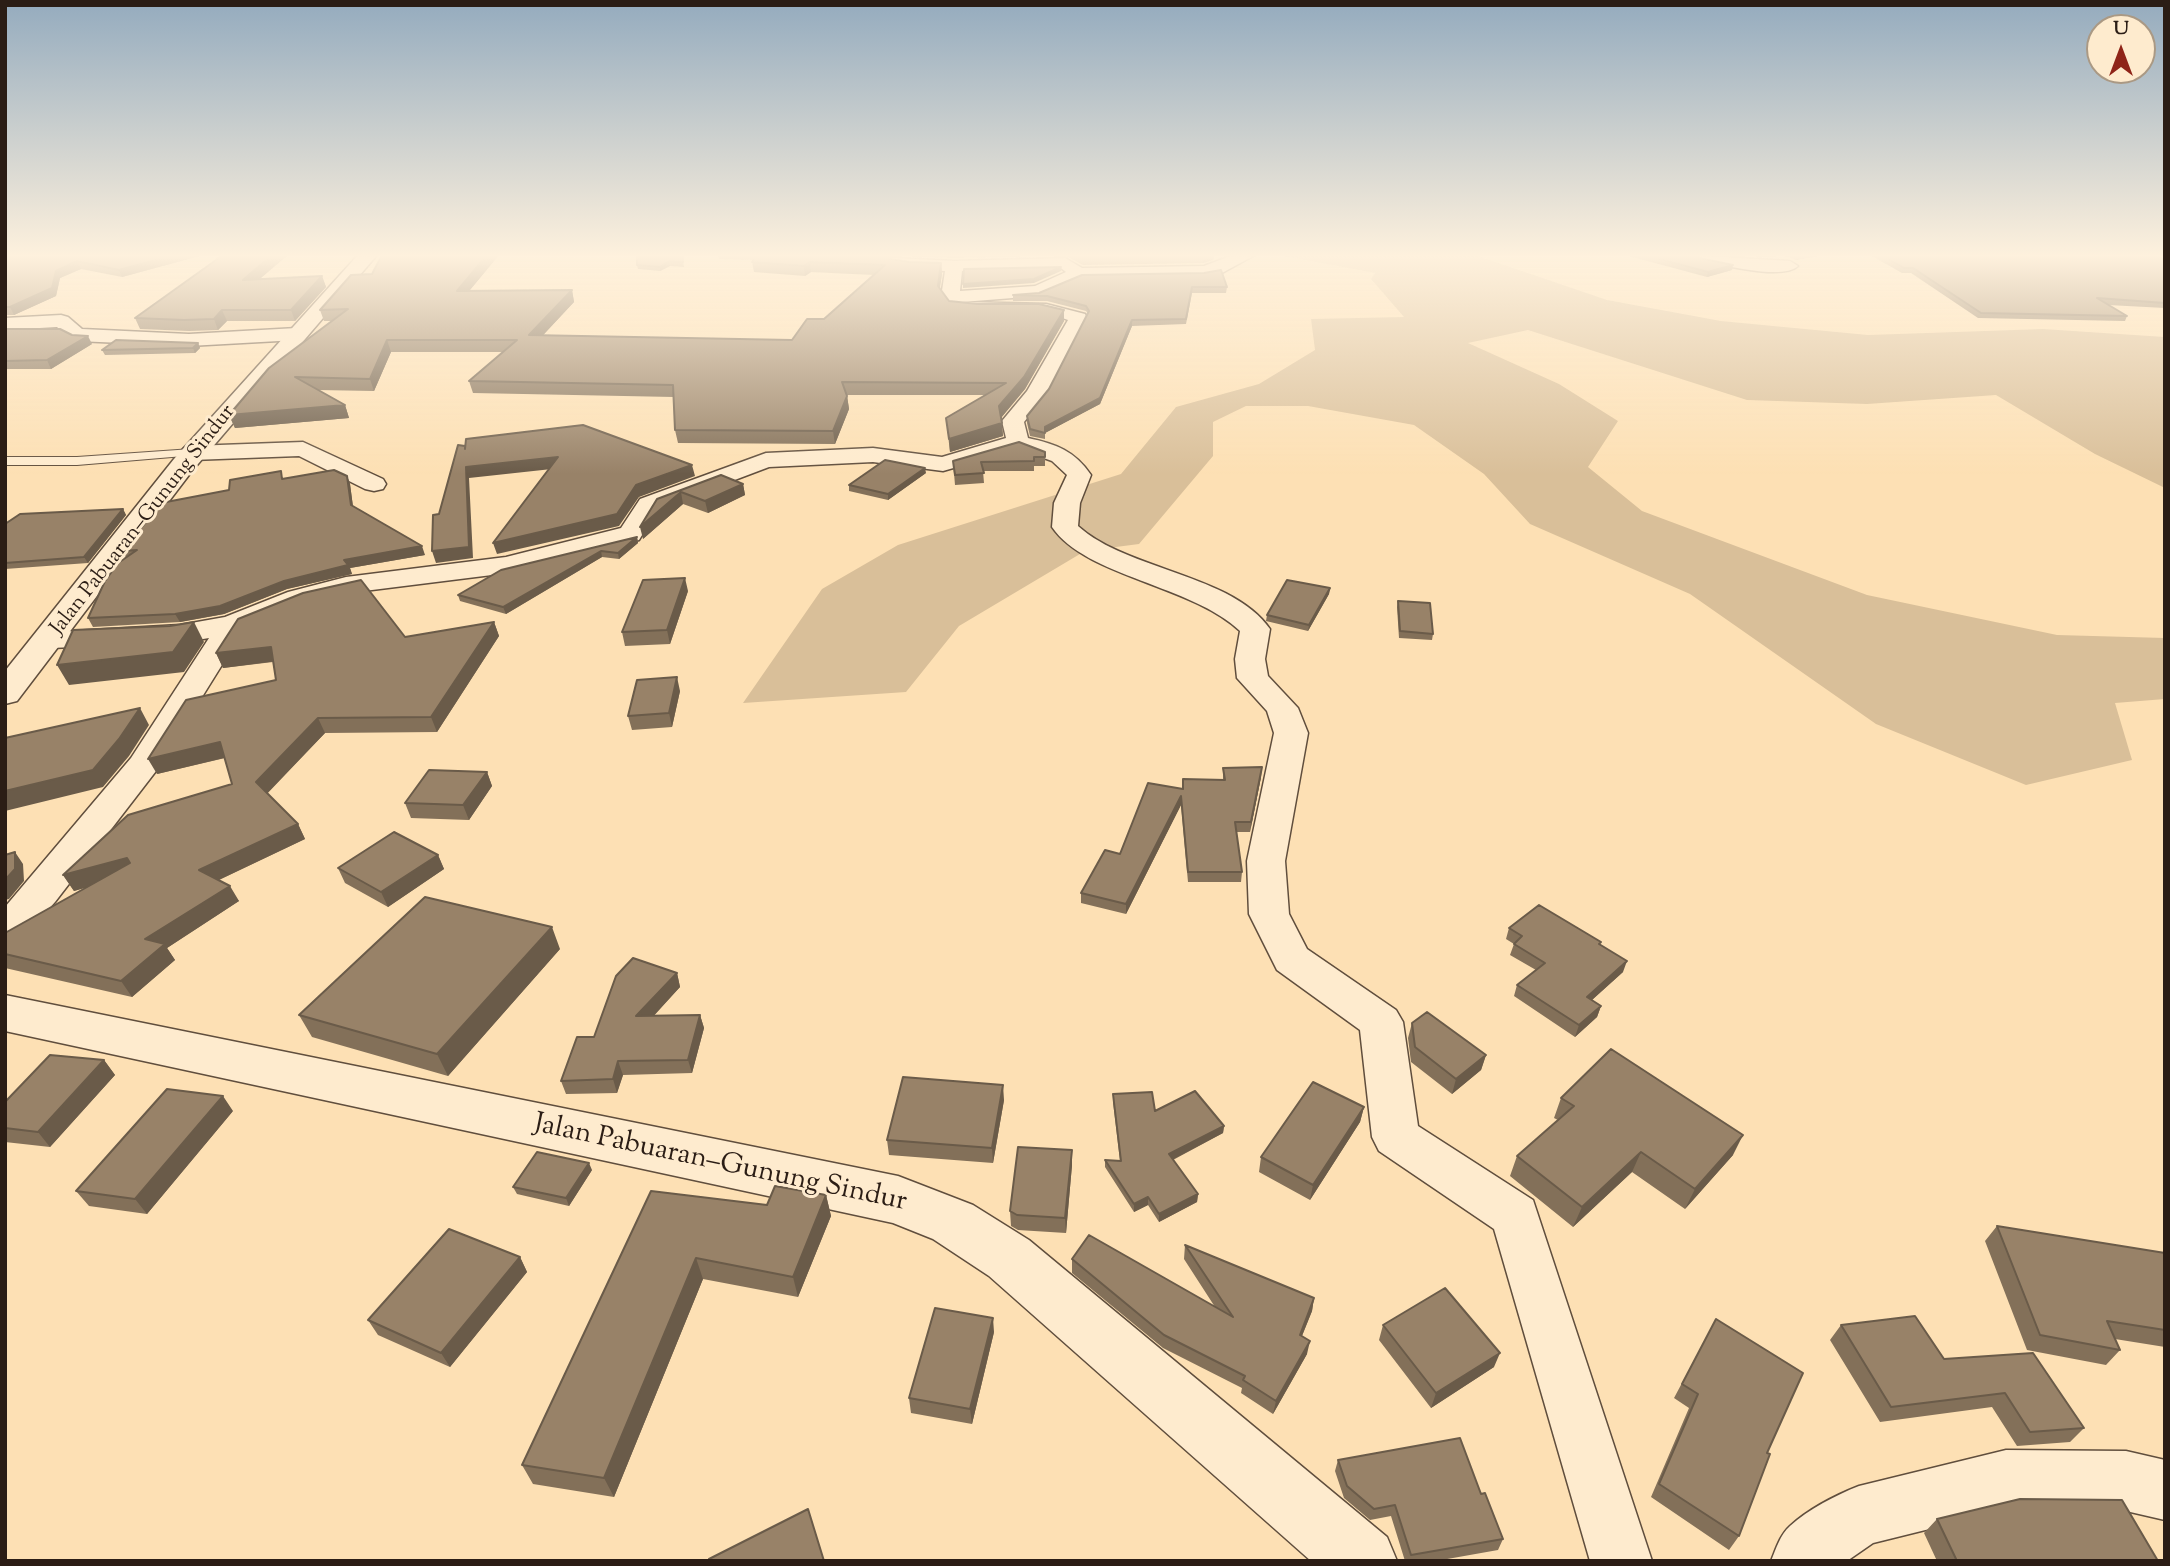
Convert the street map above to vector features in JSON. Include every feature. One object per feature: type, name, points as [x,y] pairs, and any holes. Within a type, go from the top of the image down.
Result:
[{"type":"street","points":[[69,328],[77,335],[189,340],[297,334]]},
{"type":"street","name":"Jalan Pabuaran–Gunung Sindur","points":[[5,694],[192,453],[302,328]]},
{"type":"street","points":[[1018,442],[1013,421],[1036,394],[1072,328]]},
{"type":"street","points":[[50,639],[180,635],[232,625],[298,598],[346,585],[508,565],[630,534],[649,504],[766,460],[873,455],[943,464],[1018,442],[1056,452],[1074,466],[1079,475],[1067,503],[1065,527],[1072,535],[1124,564],[1224,604],[1243,615],[1255,629],[1250,659],[1253,678],[1282,708],[1291,733],[1266,862],[1269,914],[1292,959],[1381,1022],[1396,1137],[1515,1216],[1621,1561]]},
{"type":"street","points":[[192,453],[240,449],[303,449],[374,484]]},
{"type":"street","points":[[5,932],[41,893],[144,764],[232,625]]},
{"type":"street","name":"Jalan Pabuaran–Gunung Sindur","points":[[5,1013],[898,1200],[953,1222],[1009,1258],[1363,1561]]},
{"type":"street","points":[[1802,1561],[1812,1548],[1859,1516],[2006,1480],[2126,1481],[2165,1490]]},
{"type":"lane","points":[[5,461],[77,461],[192,453]]},
{"type":"shaded area","points":[[1312,328],[1795,328],[1868,335],[2043,329],[2165,337],[2165,488],[2095,454],[1996,395],[1867,404],[1747,400],[1528,330],[1468,343],[1559,384],[1618,421],[1588,467],[1642,511],[1867,595],[2057,635],[2165,638],[2165,699],[2115,703],[2132,760],[2026,785],[1876,724],[1690,594],[1530,524],[1484,474],[1414,425],[1308,406],[1246,406],[1213,422],[1213,456],[1139,544],[1085,551],[959,626],[906,692],[743,703],[822,589],[898,545],[1121,474],[1176,407],[1259,384],[1315,350]]},
{"type":"building","points":[[322,328],[536,328],[529,335],[792,340],[801,328],[1053,328],[1024,377],[999,406],[1002,423],[949,439],[946,418],[1006,383],[842,382],[847,396],[833,431],[675,430],[673,385],[469,381],[517,340],[387,340],[370,379],[295,377],[345,405],[229,415],[269,368]]},
{"type":"building","points":[[1080,328],[1129,328],[1100,398],[1045,427],[1045,433],[1030,429],[1027,416],[1049,389]]},
{"type":"building","points":[[5,329],[60,329],[72,335],[88,336],[47,360],[5,361]]},
{"type":"building","points":[[116,340],[198,343],[193,348],[102,350]]},
{"type":"building","points":[[583,425],[692,465],[636,485],[617,514],[493,543],[558,457],[466,467],[469,547],[432,551],[433,515],[439,514],[458,445],[465,446],[465,449],[466,439]]},
{"type":"building","points":[[1019,442],[1045,452],[1045,457],[1034,457],[1034,461],[981,462],[984,473],[955,475],[953,461]]},
{"type":"building","points":[[885,460],[925,468],[888,494],[849,485]]},
{"type":"building","points":[[334,470],[347,476],[351,505],[422,546],[344,560],[348,565],[284,581],[220,606],[175,614],[88,618],[105,581],[118,563],[137,550],[123,551],[161,503],[229,490],[230,480],[281,471],[282,479]]},
{"type":"building","points":[[721,475],[743,484],[705,501],[681,492],[640,527],[657,499]]},
{"type":"building","points":[[123,509],[84,557],[5,563],[5,524],[20,514]]},
{"type":"building","points":[[637,537],[618,553],[601,551],[503,607],[458,595],[501,570]]},
{"type":"building","points":[[685,578],[667,630],[622,632],[643,580]]},
{"type":"building","points":[[361,580],[405,637],[494,622],[431,717],[318,718],[256,782],[298,824],[199,870],[230,886],[145,939],[165,944],[121,981],[5,954],[5,933],[130,863],[127,858],[63,875],[128,815],[232,784],[220,742],[148,759],[186,700],[276,680],[271,647],[216,653],[238,619],[303,593]]},
{"type":"building","points":[[1287,580],[1330,588],[1309,625],[1267,615]]},
{"type":"building","points":[[1398,601],[1430,603],[1433,634],[1400,631]]},
{"type":"building","points":[[194,622],[173,652],[57,665],[73,630],[170,626]]},
{"type":"building","points":[[677,677],[669,713],[628,716],[637,680]]},
{"type":"building","points":[[140,708],[93,770],[5,791],[5,738]]},
{"type":"building","points":[[1262,767],[1251,822],[1235,822],[1242,872],[1188,872],[1181,796],[1126,904],[1081,893],[1105,850],[1120,854],[1148,783],[1183,789],[1183,779],[1225,780],[1223,768]]},
{"type":"building","points":[[429,770],[487,772],[463,805],[405,803]]},
{"type":"building","points":[[394,832],[438,855],[381,892],[338,868]]},
{"type":"building","points":[[15,852],[15,869],[5,880],[5,855]]},
{"type":"building","points":[[425,897],[552,927],[437,1054],[299,1015]]},
{"type":"building","points":[[1539,905],[1627,961],[1587,997],[1601,1006],[1579,1025],[1517,985],[1545,963],[1514,944],[1522,936],[1509,928]]},
{"type":"building","points":[[633,958],[677,973],[636,1016],[700,1015],[688,1060],[618,1061],[613,1079],[561,1081],[577,1037],[594,1037],[616,976]]},
{"type":"building","points":[[1427,1012],[1486,1055],[1456,1079],[1415,1047],[1412,1023]]},
{"type":"building","points":[[1611,1049],[1743,1135],[1695,1189],[1641,1152],[1582,1207],[1517,1156],[1574,1106],[1561,1098]]},
{"type":"building","points":[[50,1055],[104,1060],[38,1132],[5,1128],[5,1102]]},
{"type":"building","points":[[903,1077],[1003,1085],[992,1148],[887,1140]]},
{"type":"building","points":[[1313,1082],[1364,1107],[1313,1185],[1261,1157]]},
{"type":"building","points":[[167,1089],[223,1096],[135,1199],[76,1191]]},
{"type":"building","points":[[1195,1091],[1224,1126],[1169,1154],[1198,1194],[1159,1214],[1148,1197],[1134,1204],[1105,1160],[1121,1161],[1113,1094],[1152,1092],[1155,1111]]},
{"type":"building","points":[[1018,1147],[1072,1150],[1065,1218],[1017,1215],[1010,1211]]},
{"type":"building","points":[[537,1152],[589,1163],[566,1198],[513,1187]]},
{"type":"building","points":[[775,1186],[826,1195],[793,1277],[696,1258],[604,1478],[522,1465],[651,1191],[767,1205]]},
{"type":"building","points":[[1997,1226],[2165,1253],[2165,1330],[2107,1321],[2120,1350],[2040,1335]]},
{"type":"building","points":[[449,1229],[520,1257],[441,1353],[368,1320]]},
{"type":"building","points":[[1089,1235],[1233,1317],[1185,1245],[1314,1298],[1300,1335],[1310,1341],[1276,1401],[1243,1380],[1245,1376],[1164,1335],[1072,1259]]},
{"type":"building","points":[[1445,1288],[1500,1353],[1436,1393],[1383,1325]]},
{"type":"building","points":[[935,1308],[993,1318],[970,1409],[909,1398]]},
{"type":"building","points":[[1915,1316],[1944,1359],[2033,1353],[2084,1428],[2030,1432],[2005,1393],[1891,1407],[1841,1325]]},
{"type":"building","points":[[1716,1319],[1803,1373],[1767,1453],[1770,1454],[1739,1536],[1659,1484],[1698,1394],[1682,1384]]},
{"type":"building","points":[[1460,1438],[1481,1494],[1485,1493],[1503,1539],[1411,1555],[1395,1505],[1374,1509],[1347,1486],[1338,1460]]},
{"type":"building","points":[[2020,1499],[2122,1500],[2158,1561],[1957,1561],[1937,1519]]},
{"type":"building","points":[[808,1509],[824,1561],[710,1561],[709,1559]]}]
